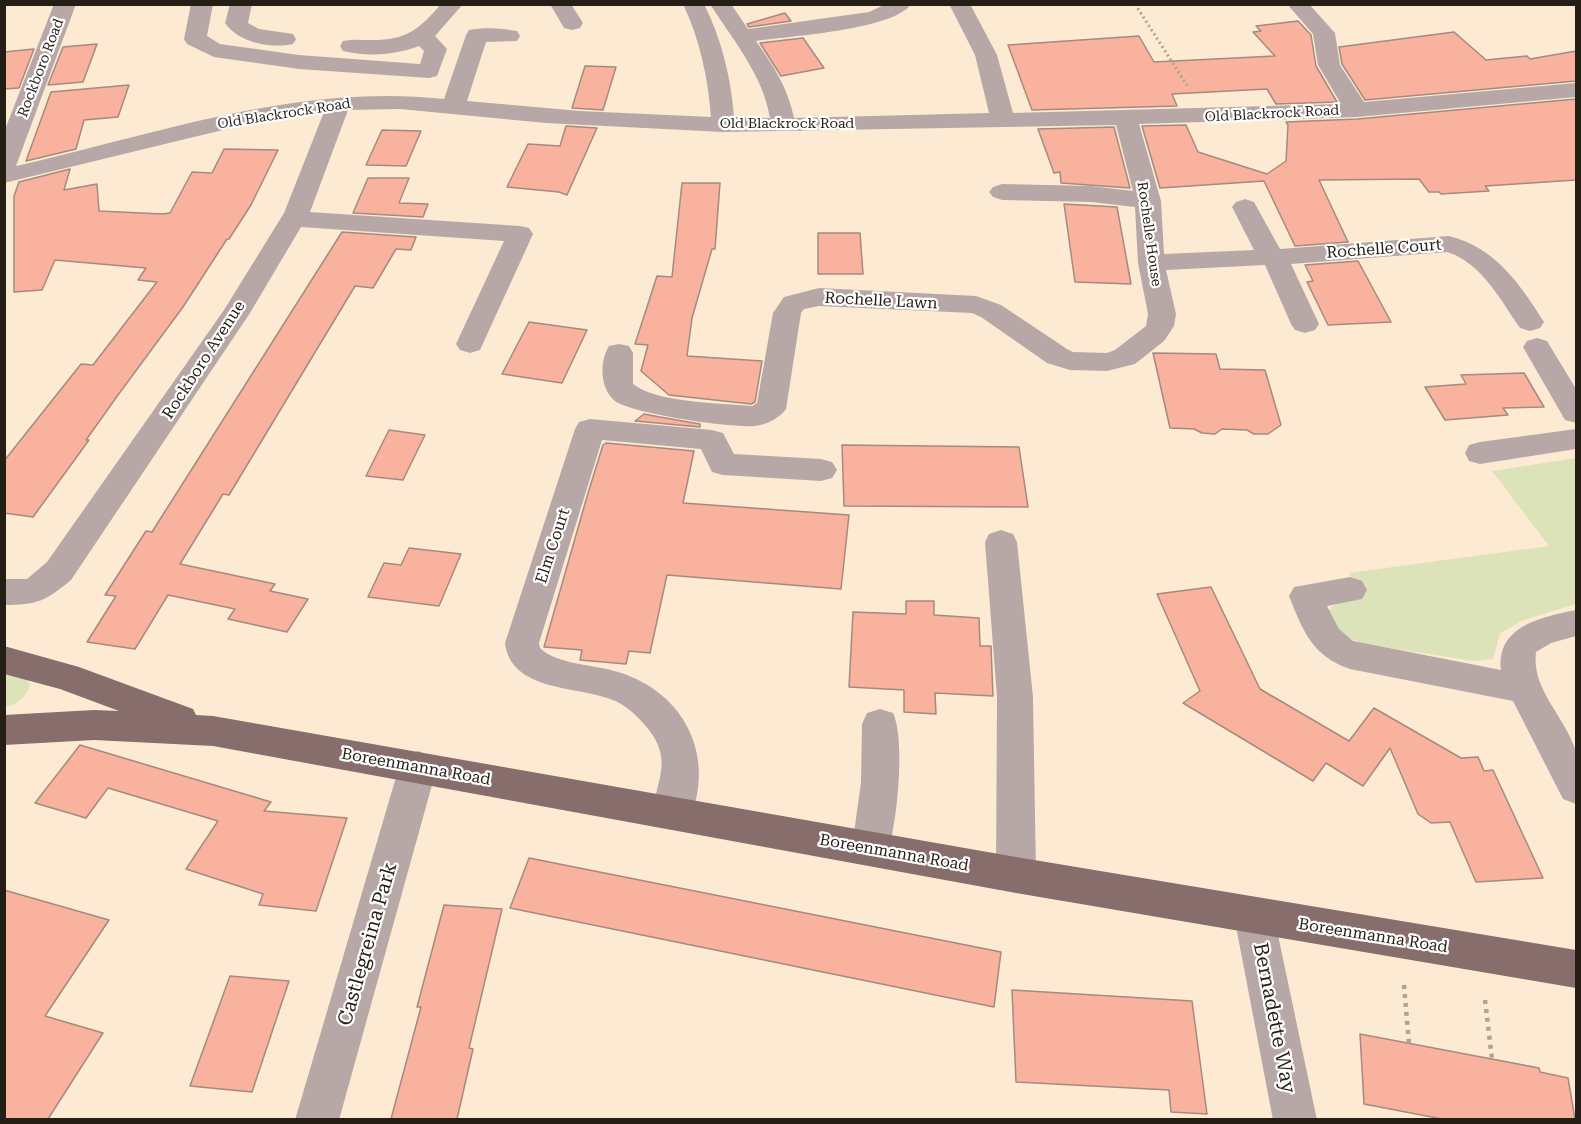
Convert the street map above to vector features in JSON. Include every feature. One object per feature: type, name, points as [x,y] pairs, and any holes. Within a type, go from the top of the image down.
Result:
[{"type":"main road","name":"Boreenmanna Road","points":[[4,660],[66,677],[213,732]]},
{"type":"main road","name":"Boreenmanna Road","points":[[4,730],[94,725],[213,732],[1016,875],[1576,969]]},
{"type":"street","name":"Rockboro Road","points":[[4,165],[65,4]]},
{"type":"street","points":[[202,4],[195,39],[214,50],[300,62],[429,71],[436,49],[423,38]]},
{"type":"street","points":[[241,4],[236,22],[241,30],[250,34],[374,48],[405,44],[423,38],[453,4]]},
{"type":"street","points":[[560,4],[572,23]]},
{"type":"street","points":[[693,4],[710,47],[722,101],[723,125]]},
{"type":"street","points":[[720,4],[762,66],[778,97],[783,125]]},
{"type":"street","points":[[742,36],[873,18],[890,12],[901,4]]},
{"type":"street","points":[[958,4],[986,56],[1003,121]]},
{"type":"street","points":[[1297,4],[1324,33],[1329,65],[1357,110]]},
{"type":"street","points":[[453,107],[477,35],[509,36]]},
{"type":"street","name":"Old Blackrock Road","points":[[4,176],[201,127],[278,112],[339,104],[389,102],[723,125],[783,125],[1208,117],[1357,110],[1576,90]]},
{"type":"street","name":"Rockboro Avenue","points":[[18,592],[39,588],[59,571],[229,323],[293,219],[339,104]]},
{"type":"street","name":"Rochelle House","points":[[1125,119],[1148,201],[1151,263],[1162,314]]},
{"type":"street","points":[[1002,192],[1091,194],[1148,201]]},
{"type":"street","points":[[1245,207],[1273,257],[1305,324]]},
{"type":"street","points":[[293,219],[520,234],[470,344]]},
{"type":"street","name":"Rochelle Court","points":[[1151,263],[1449,244],[1460,246],[1480,256],[1534,334],[1576,412]]},
{"type":"street","name":"Rochelle Lawn","points":[[619,353],[618,386],[623,393],[633,399],[650,405],[755,416],[771,409],[787,313],[794,303],[806,299],[819,297],[976,305],[991,311],[1057,356],[1082,362],[1107,362],[1125,357],[1161,326],[1162,314]]},
{"type":"street","name":"Elm Court","points":[[673,814],[679,767],[676,741],[649,705],[629,691],[605,682],[542,668],[530,661],[523,653],[522,643],[590,429],[712,440],[723,464],[821,470]]},
{"type":"street","points":[[1480,453],[1576,439]]},
{"type":"street","points":[[1001,542],[1015,697],[1016,875]]},
{"type":"street","points":[[1350,590],[1306,596],[1320,630],[1338,650],[1350,655],[1525,689]]},
{"type":"street","points":[[1576,623],[1528,638],[1520,645],[1516,662],[1519,677],[1576,788]]},
{"type":"street","points":[[871,848],[880,782],[880,724]]},
{"type":"street","name":"Castlegreina Park","points":[[317,1119],[418,767]]},
{"type":"street","name":"Bernadette Way","points":[[1254,916],[1295,1119]]},
{"type":"path","points":[[1135,4],[1208,117]]},
{"type":"path","points":[[1404,985],[1409,1044]]},
{"type":"path","points":[[1485,1000],[1492,1059]]},
{"type":"green space","points":[[1576,458],[1576,604],[1524,620],[1500,633],[1493,659],[1475,661],[1369,645],[1343,634],[1335,625],[1329,611],[1332,607],[1344,600],[1362,597],[1349,573],[1549,546],[1492,471]]},
{"type":"green space","points":[[5,672],[25,678],[30,684],[21,700],[5,707]]},
{"type":"building","points":[[785,13],[791,21],[749,27],[747,24]]},
{"type":"building","points":[[1298,21],[1311,35],[1316,66],[1337,102],[1276,104],[1267,89],[1172,94],[1177,106],[1032,110],[1008,45],[1139,36],[1154,62],[1275,56],[1253,32],[1261,31],[1256,26]]},
{"type":"building","points":[[1454,32],[1486,60],[1527,56],[1530,59],[1576,51],[1576,81],[1365,100],[1342,64],[1339,47]]},
{"type":"building","points":[[803,38],[824,68],[781,76],[760,43]]},
{"type":"building","points":[[97,44],[83,82],[48,85],[63,47]]},
{"type":"building","points":[[34,49],[19,88],[4,89],[4,52]]},
{"type":"building","points":[[585,66],[616,67],[603,110],[572,108]]},
{"type":"building","points":[[129,85],[118,117],[84,120],[76,149],[26,161],[51,92]]},
{"type":"building","points":[[1576,99],[1576,180],[1485,186],[1489,191],[1441,194],[1429,192],[1419,179],[1319,180],[1348,242],[1295,246],[1264,181],[1160,188],[1142,126],[1186,125],[1198,152],[1267,174],[1286,161],[1288,125],[1286,122],[1357,119]]},
{"type":"building","points":[[566,126],[597,128],[567,195],[559,192],[507,187],[528,144],[560,146]]},
{"type":"building","points":[[1114,127],[1130,188],[1061,183],[1060,172],[1054,173],[1038,129]]},
{"type":"building","points":[[382,130],[421,131],[406,166],[366,165]]},
{"type":"building","points":[[224,149],[278,150],[251,205],[229,239],[33,517],[4,513],[4,461],[81,364],[93,365],[157,282],[138,280],[146,268],[55,260],[42,290],[14,292],[14,196],[19,182],[70,169],[64,190],[97,184],[99,211],[170,213],[192,172],[212,173]]},
{"type":"building","points":[[368,178],[409,178],[399,203],[428,204],[423,217],[353,213]]},
{"type":"building","points":[[682,183],[720,183],[715,249],[712,249],[692,318],[687,356],[762,361],[755,402],[751,404],[669,395],[641,371],[648,345],[635,344],[657,276],[672,277]]},
{"type":"building","points":[[1064,204],[1117,207],[1131,284],[1075,282]]},
{"type":"building","points":[[342,232],[416,237],[411,250],[396,249],[373,288],[355,286],[229,495],[223,494],[180,564],[275,584],[270,591],[308,599],[287,632],[228,619],[235,609],[168,595],[135,649],[87,642],[116,596],[105,595],[146,531],[152,532]]},
{"type":"building","points":[[818,233],[860,233],[863,274],[818,274]]},
{"type":"building","points":[[1358,261],[1391,322],[1328,325],[1307,282],[1313,281],[1305,265]]},
{"type":"building","points":[[529,322],[587,330],[562,383],[502,374]]},
{"type":"building","points":[[1153,353],[1216,354],[1220,369],[1265,370],[1281,425],[1268,434],[1222,429],[1215,434],[1202,433],[1194,429],[1170,428]]},
{"type":"building","points":[[1524,373],[1544,407],[1503,408],[1508,415],[1445,420],[1425,387],[1466,384],[1461,375]]},
{"type":"building","points":[[644,414],[700,424],[700,427],[635,421]]},
{"type":"building","points":[[389,430],[425,435],[403,480],[366,476]]},
{"type":"building","points":[[606,443],[694,451],[683,503],[849,515],[841,589],[667,575],[650,653],[629,651],[626,664],[580,660],[582,650],[544,647],[588,493],[603,445]]},
{"type":"building","points":[[842,445],[1019,447],[1028,507],[844,506]]},
{"type":"building","points":[[409,548],[461,554],[439,606],[368,597],[384,563],[401,565]]},
{"type":"building","points":[[1211,587],[1260,689],[1349,741],[1374,708],[1461,758],[1478,757],[1484,771],[1493,770],[1543,878],[1476,882],[1450,822],[1431,823],[1418,814],[1390,748],[1363,786],[1326,763],[1313,781],[1183,703],[1200,691],[1157,594]]},
{"type":"building","points":[[906,601],[934,601],[934,615],[979,618],[980,646],[991,646],[993,696],[935,693],[936,714],[904,712],[904,690],[849,687],[853,612],[906,614]]},
{"type":"building","points":[[80,745],[271,802],[264,811],[347,818],[316,911],[259,905],[263,894],[186,869],[218,821],[108,788],[86,818],[35,803]]},
{"type":"building","points":[[529,858],[1001,952],[994,1007],[510,908]]},
{"type":"building","points":[[4,890],[109,920],[45,1016],[103,1033],[48,1119],[4,1119]]},
{"type":"building","points":[[444,905],[502,909],[469,1048],[473,1049],[457,1119],[391,1119],[421,1007],[417,1007]]},
{"type":"building","points":[[230,976],[289,981],[252,1092],[190,1086]]},
{"type":"building","points":[[1012,990],[1192,1001],[1207,1114],[1171,1112],[1169,1090],[1016,1082]]},
{"type":"building","points":[[1360,1034],[1539,1068],[1540,1072],[1568,1078],[1575,1119],[1442,1119],[1364,1104]]}]
